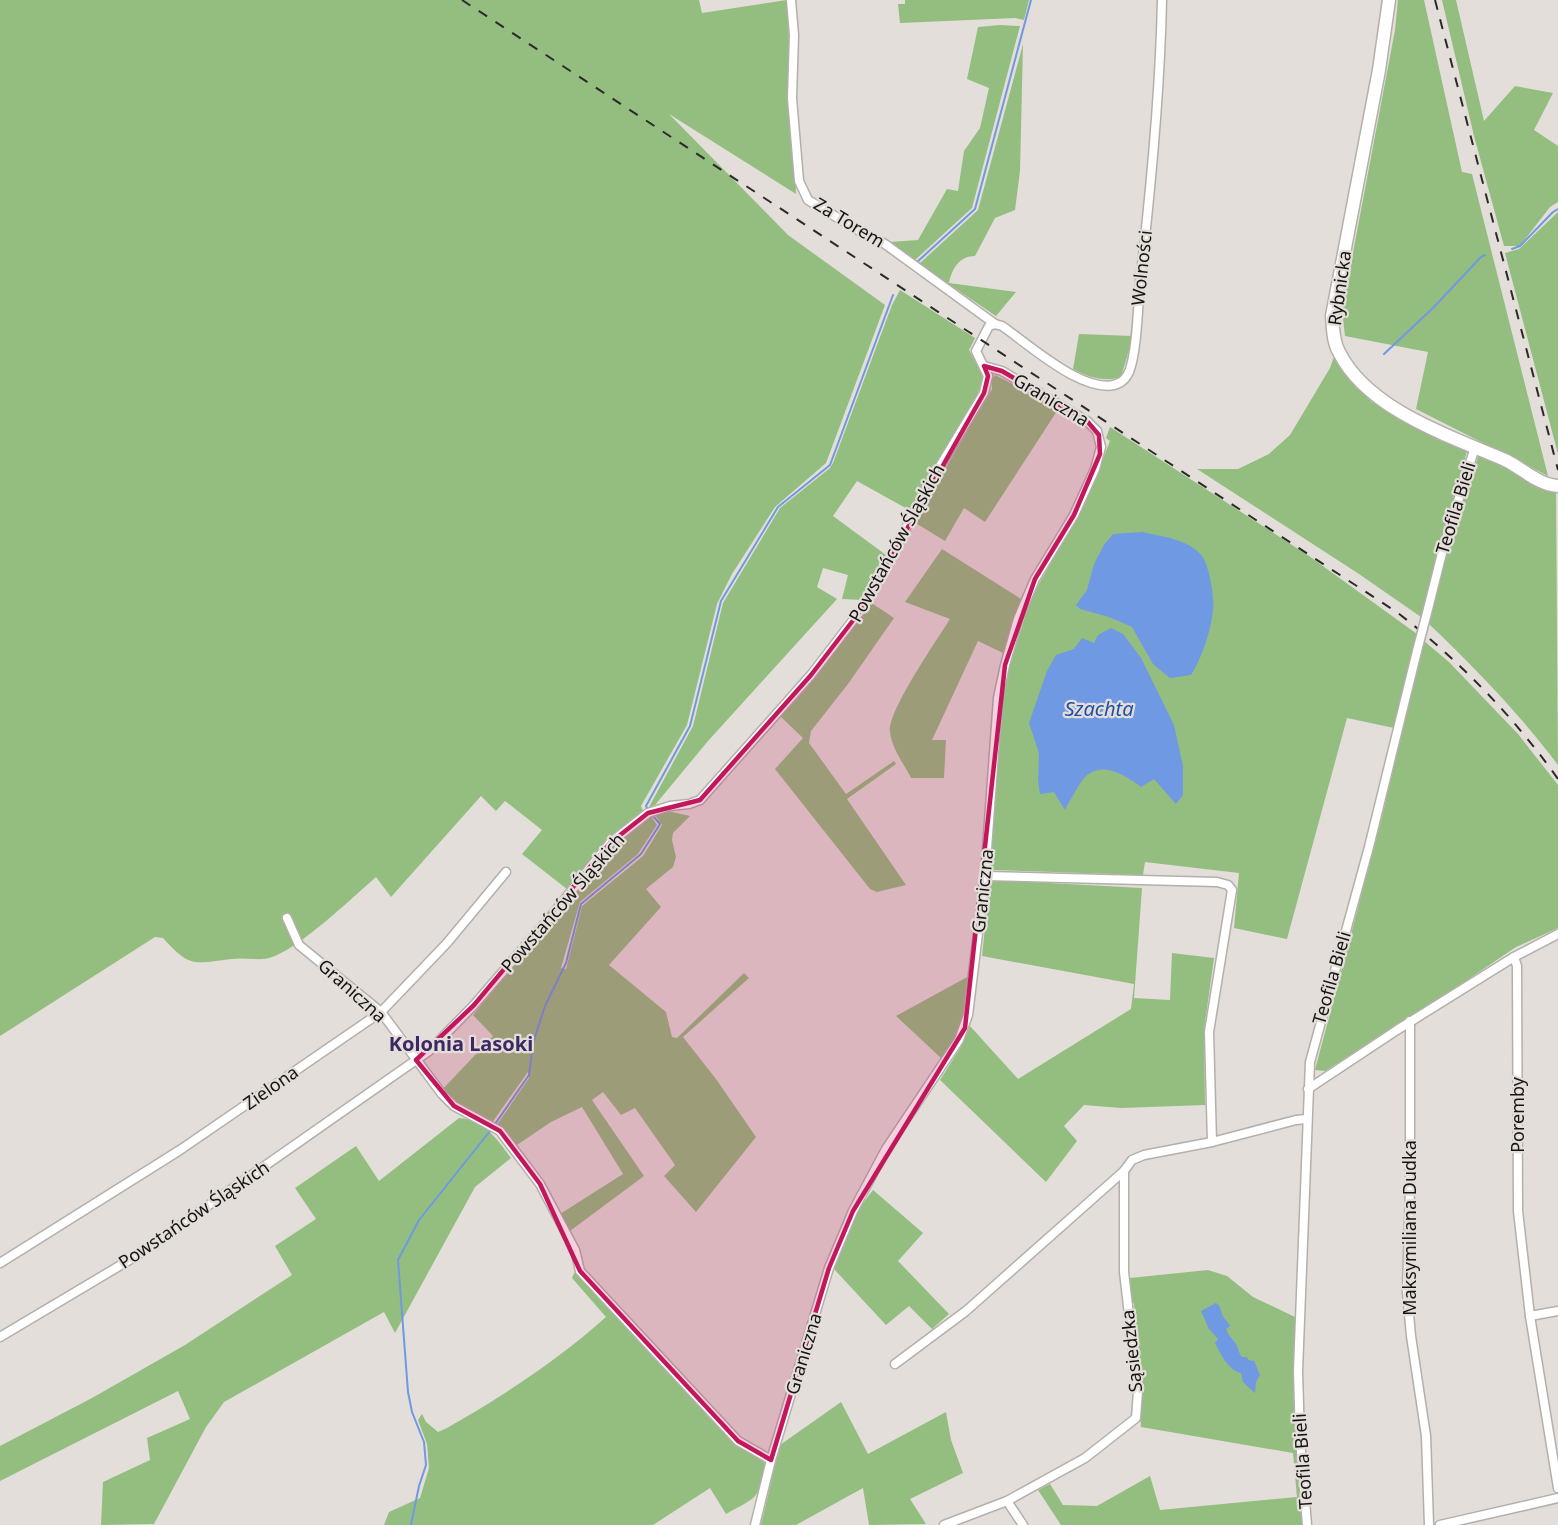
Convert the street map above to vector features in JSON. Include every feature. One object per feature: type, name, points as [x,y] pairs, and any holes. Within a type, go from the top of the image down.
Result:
[{"type":"street","name":"Za Torem","points":[[791,0],[794,35],[792,98],[799,181],[808,200],[863,234],[885,244],[992,325]]},
{"type":"street","name":"Wolności","points":[[992,325],[1007,330],[1064,371],[1096,384],[1120,383],[1129,371],[1153,158],[1162,0]]},
{"type":"street","name":"Rybnicka","points":[[1389,0],[1379,70],[1332,316],[1333,334],[1339,353],[1366,389],[1380,400],[1402,413],[1516,465],[1543,482],[1558,486]]},
{"type":"street","name":"Powstańców Śląskich","points":[[0,1337],[136,1256],[429,1051],[474,1005],[552,915],[610,843],[648,813],[700,800],[811,675],[861,610],[940,466],[984,393],[988,376],[976,351],[992,325]]},
{"type":"street","name":"Graniczna","points":[[755,1525],[771,1460],[829,1268],[853,1211],[886,1149],[965,1028],[985,876],[998,698],[1005,665],[1018,619],[1035,579],[1074,515],[1098,461],[1101,447],[1097,431],[1087,421],[1007,374],[984,366]]},
{"type":"street","name":"Teofila Bieli","points":[[1307,1525],[1300,1439],[1298,1371],[1310,1062],[1369,847],[1443,549],[1475,447]]},
{"type":"street","name":"Zielona","points":[[0,1263],[189,1144],[381,1012],[447,943],[506,872]]},
{"type":"street","points":[[985,876],[1217,882],[1228,885],[1232,890],[1209,1032],[1212,1142]]},
{"type":"street","name":"Graniczna","points":[[287,918],[299,945],[381,1012],[454,1106],[500,1131],[540,1184],[575,1250],[580,1270],[738,1441],[771,1460]]},
{"type":"street","points":[[1308,1089],[1410,1021],[1514,957],[1558,934]]},
{"type":"street","name":"Poremby","points":[[1514,957],[1517,966],[1518,1211],[1530,1316],[1558,1488]]},
{"type":"street","name":"Maksymiliana Dudka","points":[[1410,1021],[1407,1292],[1426,1436],[1429,1525]]},
{"type":"street","points":[[1396,1030],[1411,1038]]},
{"type":"street","points":[[1309,1075],[1330,1074]]},
{"type":"street","points":[[895,1364],[966,1311],[1124,1171],[1132,1160],[1144,1155],[1212,1142],[1307,1119]]},
{"type":"street","name":"Sąsiedzka","points":[[944,1525],[1007,1501],[1085,1458],[1136,1418],[1138,1391],[1124,1272],[1124,1171]]},
{"type":"street","points":[[1530,1316],[1558,1311]]},
{"type":"street","points":[[1440,1525],[1558,1498]]},
{"type":"street","points":[[1007,1501],[1023,1525]]},
{"type":"highlighted area","points":[[984,366],[1002,371],[1087,421],[1099,435],[1100,454],[1074,515],[1035,579],[1005,665],[965,1028],[853,1211],[829,1268],[771,1460],[738,1441],[580,1271],[540,1184],[500,1131],[454,1106],[416,1060],[474,1005],[610,843],[648,813],[700,800],[811,675],[861,610],[984,393],[988,376]]},
{"type":"green space","points":[[0,0],[699,0],[702,13],[787,0],[796,194],[669,114],[788,235],[885,305],[826,463],[775,507],[732,574],[717,604],[687,725],[641,806],[643,811],[614,834],[567,889],[522,854],[542,830],[505,801],[496,811],[481,796],[391,897],[376,877],[309,935],[281,953],[265,959],[194,962],[180,955],[163,938],[155,937],[0,1036]]},
{"type":"green space","points":[[905,0],[1029,0],[1024,20],[1015,18],[900,23],[898,4],[905,4]]},
{"type":"green space","points":[[1398,0],[1424,0],[1462,172],[1472,174],[1548,476],[1416,409],[1428,352],[1345,336],[1342,311],[1395,30]]},
{"type":"green space","points":[[1442,0],[1456,0],[1484,121],[1515,86],[1553,93],[1534,130],[1558,146],[1558,202],[1550,207],[1520,246],[1504,246],[1474,136]]},
{"type":"green space","points":[[1020,26],[972,208],[915,260],[890,242],[918,240],[947,189],[958,191],[964,151],[980,128],[989,88],[967,79],[978,27]]},
{"type":"green space","points":[[1023,44],[1020,171],[1015,210],[995,218],[975,256],[965,258],[957,264],[949,283],[1016,292],[996,316],[919,264],[978,210]]},
{"type":"green space","points":[[1558,212],[1558,454],[1505,253],[1519,249]]},
{"type":"green space","points":[[900,290],[975,338],[969,350],[984,378],[973,405],[911,511],[857,481],[833,516],[886,555],[862,600],[842,599],[848,575],[823,568],[817,587],[837,599],[708,741],[655,805],[649,807],[693,726],[723,603],[780,508],[830,468],[833,463],[892,305]]},
{"type":"green space","points":[[1079,334],[1133,336],[1121,377],[1097,378],[1073,369]]},
{"type":"green space","points":[[1335,354],[1357,387],[1372,402],[1467,451],[1421,617],[1197,469],[1238,469],[1269,454],[1290,435],[1330,368]]},
{"type":"green space","points":[[995,375],[1059,408],[985,522],[964,508],[945,541],[914,522],[992,389],[992,379]]},
{"type":"green space","points":[[1110,427],[1309,556],[1417,634],[1394,728],[1347,718],[1287,939],[1234,928],[1239,873],[1145,862],[1143,875],[992,870],[989,862],[1002,691],[1030,600],[1088,496],[1110,441],[1106,438]]},
{"type":"green space","points":[[1479,454],[1513,469],[1556,493],[1558,765],[1496,692],[1429,624],[1444,559]]},
{"type":"green space","points":[[942,549],[1021,599],[1003,653],[978,641],[932,740],[946,740],[944,778],[911,778],[893,744],[890,732],[891,722],[904,693],[950,619],[905,602]]},
{"type":"green space","points":[[870,602],[894,618],[848,684],[811,731],[809,743],[846,794],[894,761],[896,764],[847,799],[906,885],[877,892],[870,889],[775,769],[803,738],[780,716],[857,623]]},
{"type":"green space","points":[[1424,641],[1449,662],[1518,734],[1558,785],[1558,928],[1516,947],[1325,1071],[1315,1070],[1381,821]]},
{"type":"green space","points":[[663,810],[690,816],[673,833],[672,840],[676,857],[673,867],[646,889],[661,907],[609,965],[666,1012],[672,1037],[677,1038],[744,973],[749,978],[683,1037],[716,1079],[756,1137],[696,1212],[664,1176],[675,1165],[635,1108],[621,1115],[603,1092],[592,1100],[644,1176],[570,1231],[560,1214],[623,1174],[582,1107],[551,1122],[517,1145],[496,1126],[529,1078],[528,1072],[491,1124],[455,1104],[441,1091],[493,1036],[473,1015],[614,846],[651,816],[657,825],[638,854],[580,902],[561,968],[566,969],[582,906],[643,856],[662,825],[655,815]]},
{"type":"green space","points":[[990,880],[1142,888],[1134,998],[1170,1000],[1172,953],[1214,958],[1204,1030],[1205,1105],[1121,1108],[1084,1105],[1064,1126],[1077,1141],[1046,1182],[940,1080],[961,1047],[970,1026],[1018,1079],[1131,1009],[1134,984],[982,956]]},
{"type":"green space","points":[[969,976],[964,1020],[947,1055],[941,1058],[896,1016]]},
{"type":"green space","points":[[459,1118],[476,1122],[483,1127],[511,1158],[475,1187],[395,1333],[384,1312],[224,1402],[206,1427],[154,1524],[101,1525],[103,1482],[150,1460],[147,1438],[190,1419],[178,1391],[0,1481],[0,1446],[92,1398],[185,1345],[292,1275],[275,1246],[316,1219],[295,1188],[356,1146],[379,1181]]},
{"type":"green space","points":[[873,1190],[923,1233],[898,1261],[949,1314],[932,1329],[909,1306],[886,1325],[834,1269],[852,1218]]},
{"type":"green space","points":[[576,1269],[725,1434],[735,1444],[763,1460],[765,1464],[763,1476],[755,1496],[726,1514],[710,1488],[653,1525],[384,1525],[389,1512],[420,1498],[429,1468],[427,1444],[418,1420],[422,1414],[426,1422],[438,1432],[447,1428],[530,1377],[606,1317],[572,1278]]},
{"type":"green space","points":[[1208,1270],[1227,1276],[1253,1297],[1297,1318],[1296,1447],[1303,1525],[1061,1525],[1038,1490],[1050,1484],[1063,1505],[1097,1506],[1150,1476],[1160,1510],[1297,1497],[1293,1453],[1141,1427],[1134,1303],[1131,1303],[1130,1278]]},
{"type":"green space","points":[[841,1402],[868,1454],[946,1412],[951,1440],[963,1473],[910,1499],[926,1524],[869,1525],[863,1488],[796,1525],[761,1525],[780,1445]]},
{"type":"water","points":[[1143,532],[1183,542],[1197,550],[1205,560],[1213,598],[1212,618],[1202,652],[1191,675],[1170,678],[1153,664],[1132,627],[1109,617],[1080,609],[1076,605],[1087,590],[1094,564],[1113,534]]},
{"type":"water","name":"Szachta","points":[[1111,628],[1123,634],[1141,658],[1174,725],[1183,766],[1183,795],[1176,804],[1154,779],[1141,787],[1114,771],[1099,770],[1085,777],[1065,810],[1054,792],[1040,794],[1039,753],[1029,723],[1047,671],[1056,655],[1074,649],[1082,638],[1094,643],[1098,635]]},
{"type":"water","points":[[1216,1303],[1230,1326],[1226,1329],[1228,1334],[1242,1357],[1254,1361],[1260,1375],[1256,1382],[1255,1393],[1243,1382],[1241,1373],[1228,1365],[1222,1356],[1215,1343],[1218,1339],[1209,1329],[1201,1311]]},
{"type":"waterway","points":[[916,263],[975,209],[1031,0]]},
{"type":"waterway","points":[[1512,249],[1520,246],[1558,209]]},
{"type":"waterway","points":[[1384,354],[1485,255]]},
{"type":"waterway","points":[[648,810],[646,806],[690,726],[721,601],[778,507],[830,465],[893,295]]},
{"type":"waterway","points":[[495,1124],[529,1075],[533,1043],[545,1006],[566,963],[581,904],[641,854],[660,824],[653,816]]},
{"type":"waterway","points":[[411,1525],[426,1465],[424,1442],[412,1412],[408,1392],[398,1260],[419,1220],[490,1131]]},
{"type":"railway","points":[[462,0],[1398,613],[1443,650],[1484,690],[1523,734],[1558,779]]},
{"type":"railway","points":[[1435,0],[1558,470]]},
{"type":"district","name":"Kolonia Lasoki","points":[[461,1044]]}]
